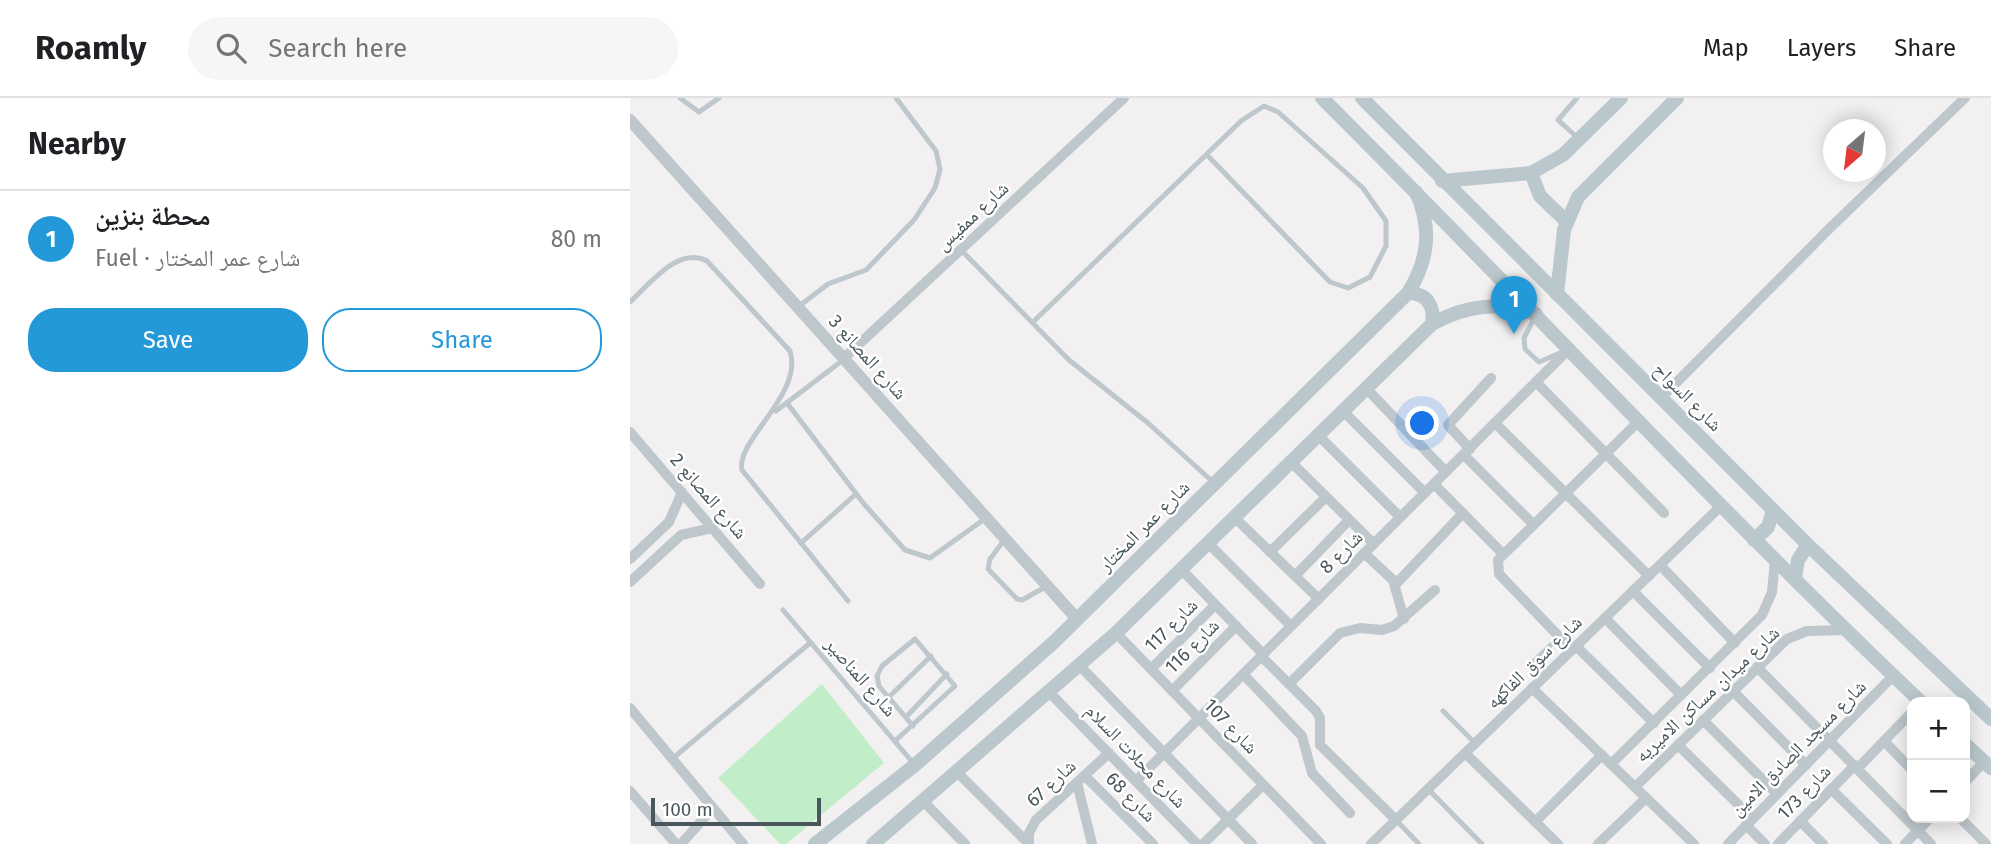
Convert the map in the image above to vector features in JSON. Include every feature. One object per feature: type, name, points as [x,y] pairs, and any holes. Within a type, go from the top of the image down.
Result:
[{"type":"main road","points":[[1322,98],[1570,348],[1754,540],[1916,697]]},
{"type":"main road","name":"شارع السواح","points":[[1362,98],[1808,545],[1991,719]]},
{"type":"main road","points":[[1442,181],[1531,173],[1563,155],[1621,98]]},
{"type":"main road","points":[[1557,294],[1566,221],[1586,188],[1677,98]]},
{"type":"main road","points":[[1531,173],[1540,196],[1566,221]]},
{"type":"main road","name":"شارع عمر المختار","points":[[815,844],[915,765],[1077,620],[1408,293],[1421,270],[1427,243],[1423,208],[1416,192]]},
{"type":"main road","points":[[1408,293],[1420,295],[1430,302],[1434,314],[1432,324]]},
{"type":"main road","points":[[873,844],[1080,666],[1432,324],[1448,315],[1483,306],[1519,308],[1536,314]]},
{"type":"main road","points":[[1754,540],[1768,527],[1773,510]]},
{"type":"main road","points":[[1795,578],[1798,561],[1808,545]]},
{"type":"main road","points":[[1970,749],[1987,765]]},
{"type":"street","name":"شارع ممفيس","points":[[843,359],[1124,98]]},
{"type":"street","points":[[1661,398],[1830,226],[1965,98]]},
{"type":"street","name":"شارع المصانع 3","points":[[630,120],[1077,620]]},
{"type":"street","name":"شارع 8","points":[[1136,781],[1570,348]]},
{"type":"street","points":[[1491,378],[1448,425],[1467,452],[1533,524]]},
{"type":"street","points":[[1536,382],[1664,513]]},
{"type":"street","points":[[1366,387],[1446,472]]},
{"type":"street","points":[[1343,411],[1424,493]]},
{"type":"street","points":[[1640,421],[1502,553],[1497,567],[1499,574],[1559,637],[1654,723]]},
{"type":"street","points":[[1495,423],[1648,576]]},
{"type":"street","name":"شارع المصانع 2","points":[[630,432],[760,584]]},
{"type":"street","points":[[1318,435],[1400,517]]},
{"type":"street","points":[[1291,462],[1374,544]]},
{"type":"street","points":[[1434,484],[1502,553]]},
{"type":"street","points":[[630,559],[668,522],[682,492]]},
{"type":"street","points":[[1270,552],[1326,497]]},
{"type":"street","name":"شارع سوق الفاكهه","points":[[1371,844],[1722,505]]},
{"type":"street","points":[[1395,585],[1463,513]]},
{"type":"street","points":[[1234,517],[1318,599]]},
{"type":"street","points":[[1295,576],[1349,520]]},
{"type":"street","points":[[630,582],[681,535],[712,528]]},
{"type":"street","points":[[1208,543],[1291,626]]},
{"type":"street","points":[[1364,553],[1395,585],[1404,619]]},
{"type":"street","name":"شارع ميدان مساكن الاميريه","points":[[1611,764],[1735,643],[1768,604],[1775,580],[1775,560]]},
{"type":"street","points":[[1660,565],[1735,643]]},
{"type":"street","points":[[1181,569],[1320,718],[1320,745],[1395,819]]},
{"type":"street","points":[[1289,684],[1340,633],[1360,628],[1382,630],[1404,619],[1435,590]]},
{"type":"street","points":[[1633,591],[1710,668]]},
{"type":"street","name":"شارع 117","points":[[1151,669],[1215,604]]},
{"type":"street","points":[[1605,618],[1681,695]]},
{"type":"street","name":"شارع 116","points":[[1172,691],[1236,626]]},
{"type":"street","name":"شارع ميدان مساكن الاميريه","points":[[1635,787],[1787,639],[1799,633],[1847,630]]},
{"type":"street","name":"شارع 107","points":[[1115,633],[1321,844]]},
{"type":"street","points":[[1080,666],[1252,844]]},
{"type":"street","points":[[1757,667],[1931,844]]},
{"type":"street","points":[[1243,674],[1302,736],[1312,773],[1350,813]]},
{"type":"street","name":"شارع مسجد الصادق الامين","points":[[1727,844],[1893,676]]},
{"type":"street","points":[[1532,688],[1694,844]]},
{"type":"street","points":[[1732,691],[1806,765]]},
{"type":"street","name":"شارع محلات السلام","points":[[1050,693],[1197,844]]},
{"type":"street","points":[[630,708],[743,844]]},
{"type":"street","name":"شارع 173","points":[[1777,844],[1907,717]]},
{"type":"street","points":[[1703,719],[1777,794]]},
{"type":"street","points":[[1884,741],[1907,765]]},
{"type":"street","points":[[1678,745],[1749,822],[1765,844]]},
{"type":"street","name":"شارع 67","points":[[1029,844],[1029,833],[1036,820],[1109,753]]},
{"type":"street","points":[[1465,753],[1558,844]]},
{"type":"street","points":[[1535,822],[1602,755]]},
{"type":"street","points":[[1970,778],[1987,765]]},
{"type":"street","points":[[958,773],[1029,844]]},
{"type":"street","points":[[1081,779],[1092,844]]},
{"type":"street","name":"شارع 68","points":[[1081,779],[1153,844]]},
{"type":"street","points":[[1203,844],[1263,785]]},
{"type":"street","points":[[1831,789],[1887,844]]},
{"type":"street","points":[[630,791],[678,844],[713,808]]},
{"type":"street","points":[[1598,844],[1646,798]]},
{"type":"street","points":[[924,802],[965,844]]},
{"type":"street","points":[[1800,821],[1823,844]]},
{"type":"street","points":[[1905,844],[1925,823]]},
{"type":"street","points":[[1965,823],[1986,844]]},
{"type":"street","points":[[1178,844],[1188,835]]},
{"type":"lane","points":[[680,98],[699,112],[719,98]]},
{"type":"lane","points":[[797,307],[828,284],[866,270],[914,220],[935,188],[940,169],[936,150],[896,98]]},
{"type":"lane","points":[[1577,98],[1558,120],[1579,139]]},
{"type":"lane","points":[[1033,322],[1258,108],[1270,107],[1278,113],[1363,188],[1386,221],[1386,246],[1370,277],[1348,288],[1330,282],[1208,156]]},
{"type":"lane","points":[[961,250],[1069,360],[1148,423],[1214,484]]},
{"type":"lane","points":[[630,302],[686,256],[698,256],[707,261],[790,351],[791,369],[773,413]]},
{"type":"lane","points":[[1536,314],[1523,344],[1537,361],[1541,362],[1570,348]]},
{"type":"lane","points":[[843,359],[773,413],[741,457],[742,470],[848,601]]},
{"type":"lane","points":[[787,402],[856,494],[905,550],[923,558],[942,552],[986,518]]},
{"type":"lane","points":[[801,543],[856,494]]},
{"type":"lane","points":[[1005,539],[990,559],[988,569],[1017,599],[1023,600],[1047,586]]},
{"type":"lane","name":"شارع المناصير","points":[[783,610],[915,765]]},
{"type":"lane","points":[[1532,663],[1559,637]]},
{"type":"lane","points":[[895,741],[913,726],[954,689],[955,684],[917,640],[912,639],[882,666],[877,681],[913,726]]},
{"type":"lane","points":[[672,759],[810,643]]},
{"type":"lane","points":[[889,697],[931,656]]},
{"type":"lane","points":[[906,718],[947,674]]},
{"type":"lane","points":[[1443,710],[1475,743]]},
{"type":"lane","points":[[1427,788],[1482,844]]},
{"type":"lane","points":[[1395,819],[1419,844]]},
{"type":"green space","points":[[822,684],[884,763],[786,844],[780,844],[718,778]]},
{"type":"place","name":"محطة بنزين","points":[[1514,334]]}]
